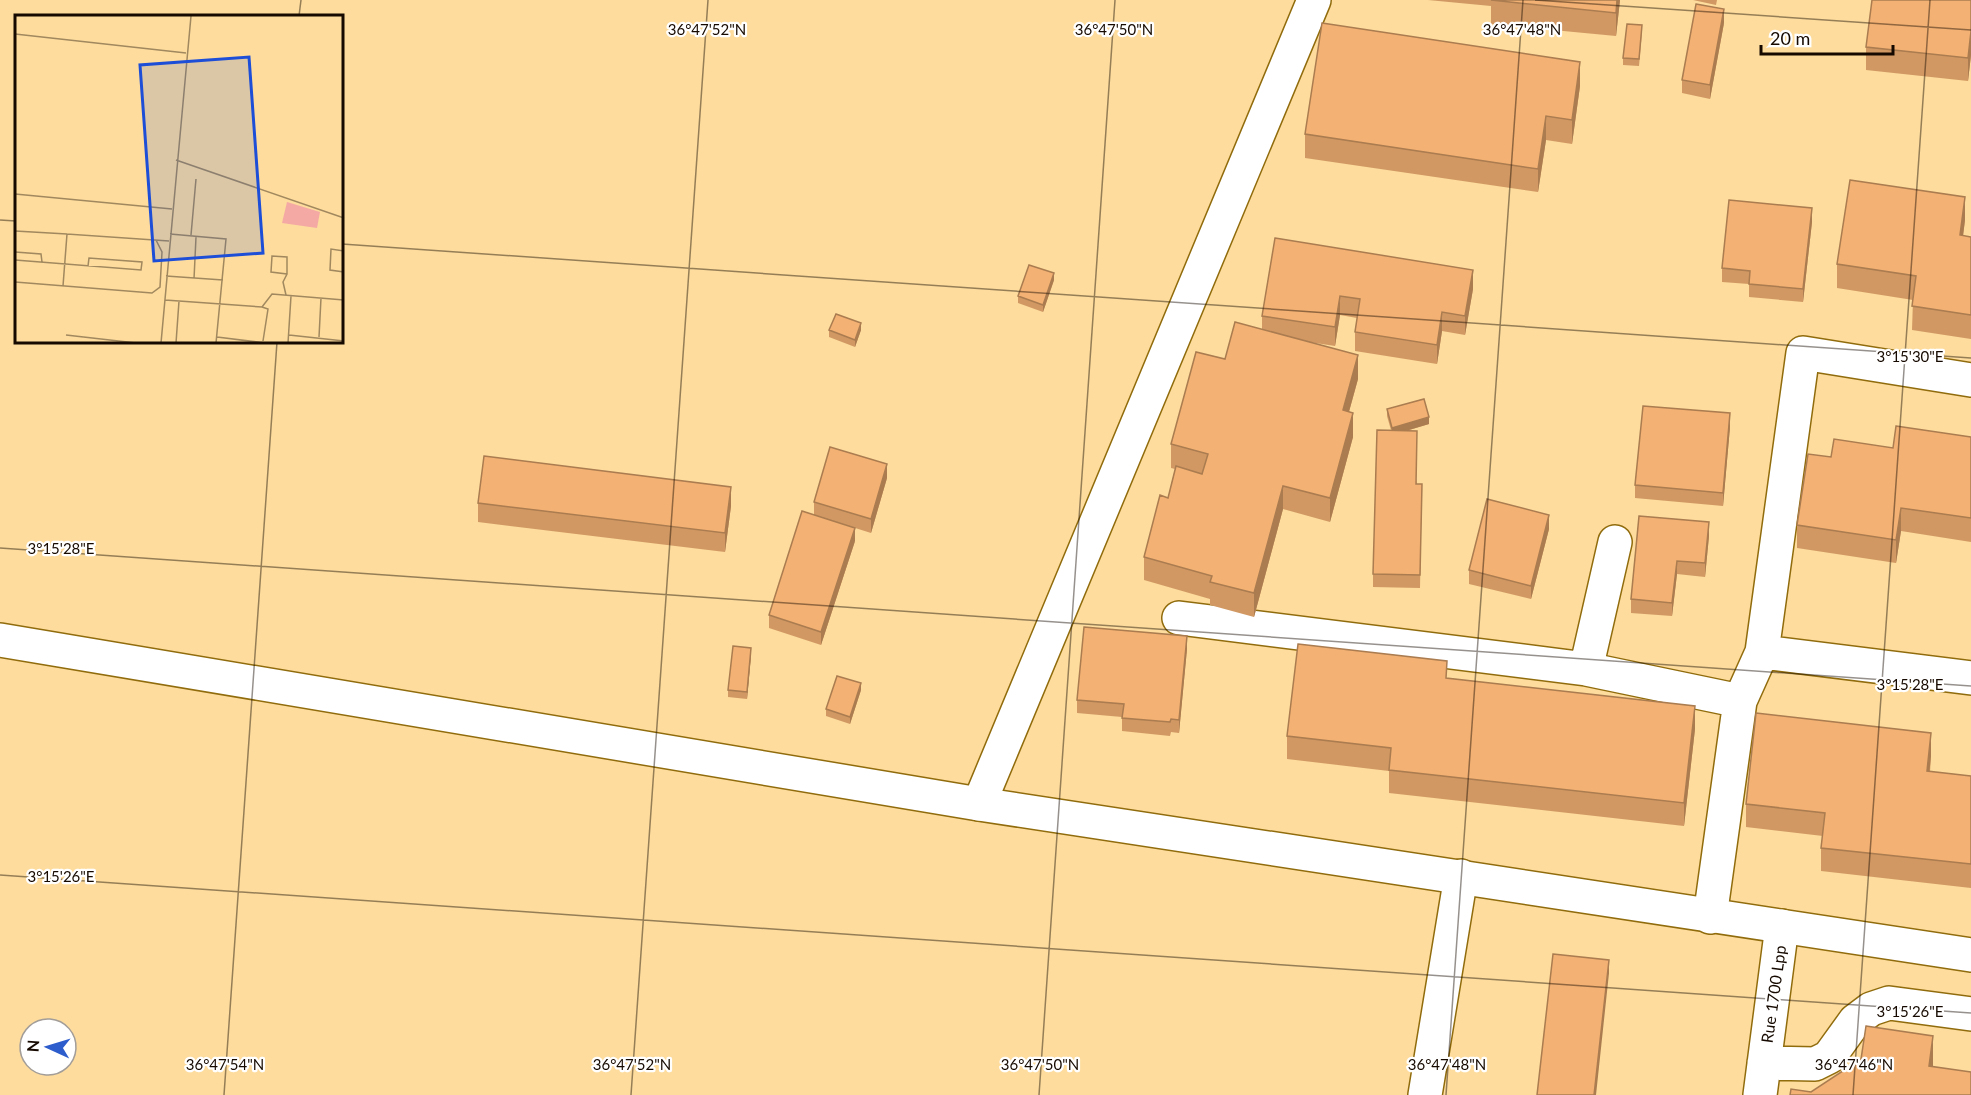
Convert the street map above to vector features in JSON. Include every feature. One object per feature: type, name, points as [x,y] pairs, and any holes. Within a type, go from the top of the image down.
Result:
[{"type":"street","points":[[979,804],[1314,0]]},
{"type":"street","points":[[1710,917],[1740,701],[1762,652],[1803,353],[1971,380]]},
{"type":"street","points":[[1586,669],[1615,542]]},
{"type":"street","points":[[1179,618],[1586,669],[1740,701]]},
{"type":"street","points":[[0,640],[979,804],[1461,876],[1710,917],[1971,956]]},
{"type":"street","points":[[1762,652],[1971,678]]},
{"type":"street","points":[[1425,1095],[1461,876]]},
{"type":"street","name":"Rue 1700 Lpp","points":[[1760,1095],[1782,926]]},
{"type":"street","name":"Rue 1700 Lpp","points":[[1764,1063],[1815,1064],[1829,1056],[1855,1021],[1870,1009],[1888,1003],[1971,1014]]},
{"type":"building","points":[[1491,0],[1617,0],[1616,13]]},
{"type":"building","points":[[1872,0],[1971,0],[1968,58],[1866,47]]},
{"type":"building","points":[[1696,4],[1724,9],[1710,85],[1682,80]]},
{"type":"building","points":[[1322,23],[1580,62],[1572,120],[1546,116],[1538,169],[1305,134]]},
{"type":"building","points":[[1627,24],[1642,25],[1639,59],[1623,58]]},
{"type":"building","points":[[1850,180],[1965,197],[1960,235],[1971,237],[1971,315],[1912,306],[1916,276],[1837,264]]},
{"type":"building","points":[[1729,200],[1812,208],[1803,289],[1749,284],[1750,271],[1722,268]]},
{"type":"building","points":[[1275,238],[1473,270],[1465,316],[1442,312],[1437,345],[1355,332],[1360,299],[1340,296],[1335,327],[1262,316]]},
{"type":"building","points":[[1029,265],[1054,273],[1043,305],[1018,296]]},
{"type":"building","points":[[836,314],[861,323],[855,340],[829,330]]},
{"type":"building","points":[[1235,322],[1358,355],[1343,410],[1353,413],[1330,498],[1283,486],[1254,593],[1210,582],[1212,576],[1144,557],[1160,495],[1168,498],[1176,466],[1202,474],[1208,454],[1171,444],[1196,352],[1225,359]]},
{"type":"building","points":[[1424,399],[1429,417],[1392,428],[1387,409]]},
{"type":"building","points":[[1643,406],[1730,413],[1723,493],[1635,485]]},
{"type":"building","points":[[1896,426],[1971,437],[1971,518],[1901,508],[1896,540],[1797,525],[1808,454],[1831,457],[1834,439],[1893,448]]},
{"type":"building","points":[[1377,430],[1417,431],[1416,484],[1422,484],[1420,575],[1373,574]]},
{"type":"building","points":[[830,447],[887,464],[871,519],[814,502]]},
{"type":"building","points":[[484,456],[731,487],[725,533],[478,503]]},
{"type":"building","points":[[1487,499],[1549,515],[1531,586],[1469,570]]},
{"type":"building","points":[[802,511],[855,528],[821,632],[769,615]]},
{"type":"building","points":[[1639,516],[1709,522],[1705,563],[1677,561],[1672,603],[1631,599]]},
{"type":"building","points":[[1084,627],[1187,636],[1179,720],[1171,719],[1170,722],[1122,718],[1124,704],[1077,700]]},
{"type":"building","points":[[1298,644],[1447,661],[1446,678],[1695,706],[1684,803],[1389,770],[1391,748],[1287,736]]},
{"type":"building","points":[[733,646],[751,648],[747,692],[728,690]]},
{"type":"building","points":[[837,676],[861,683],[850,717],[826,709]]},
{"type":"building","points":[[1756,713],[1931,733],[1927,771],[1971,776],[1971,864],[1821,848],[1825,813],[1746,804]]},
{"type":"building","points":[[1553,954],[1609,960],[1594,1095],[1537,1095]]},
{"type":"building","points":[[1866,1026],[1933,1036],[1929,1066],[1971,1072],[1971,1095],[1790,1095],[1791,1089],[1811,1092],[1861,1059]]}]
